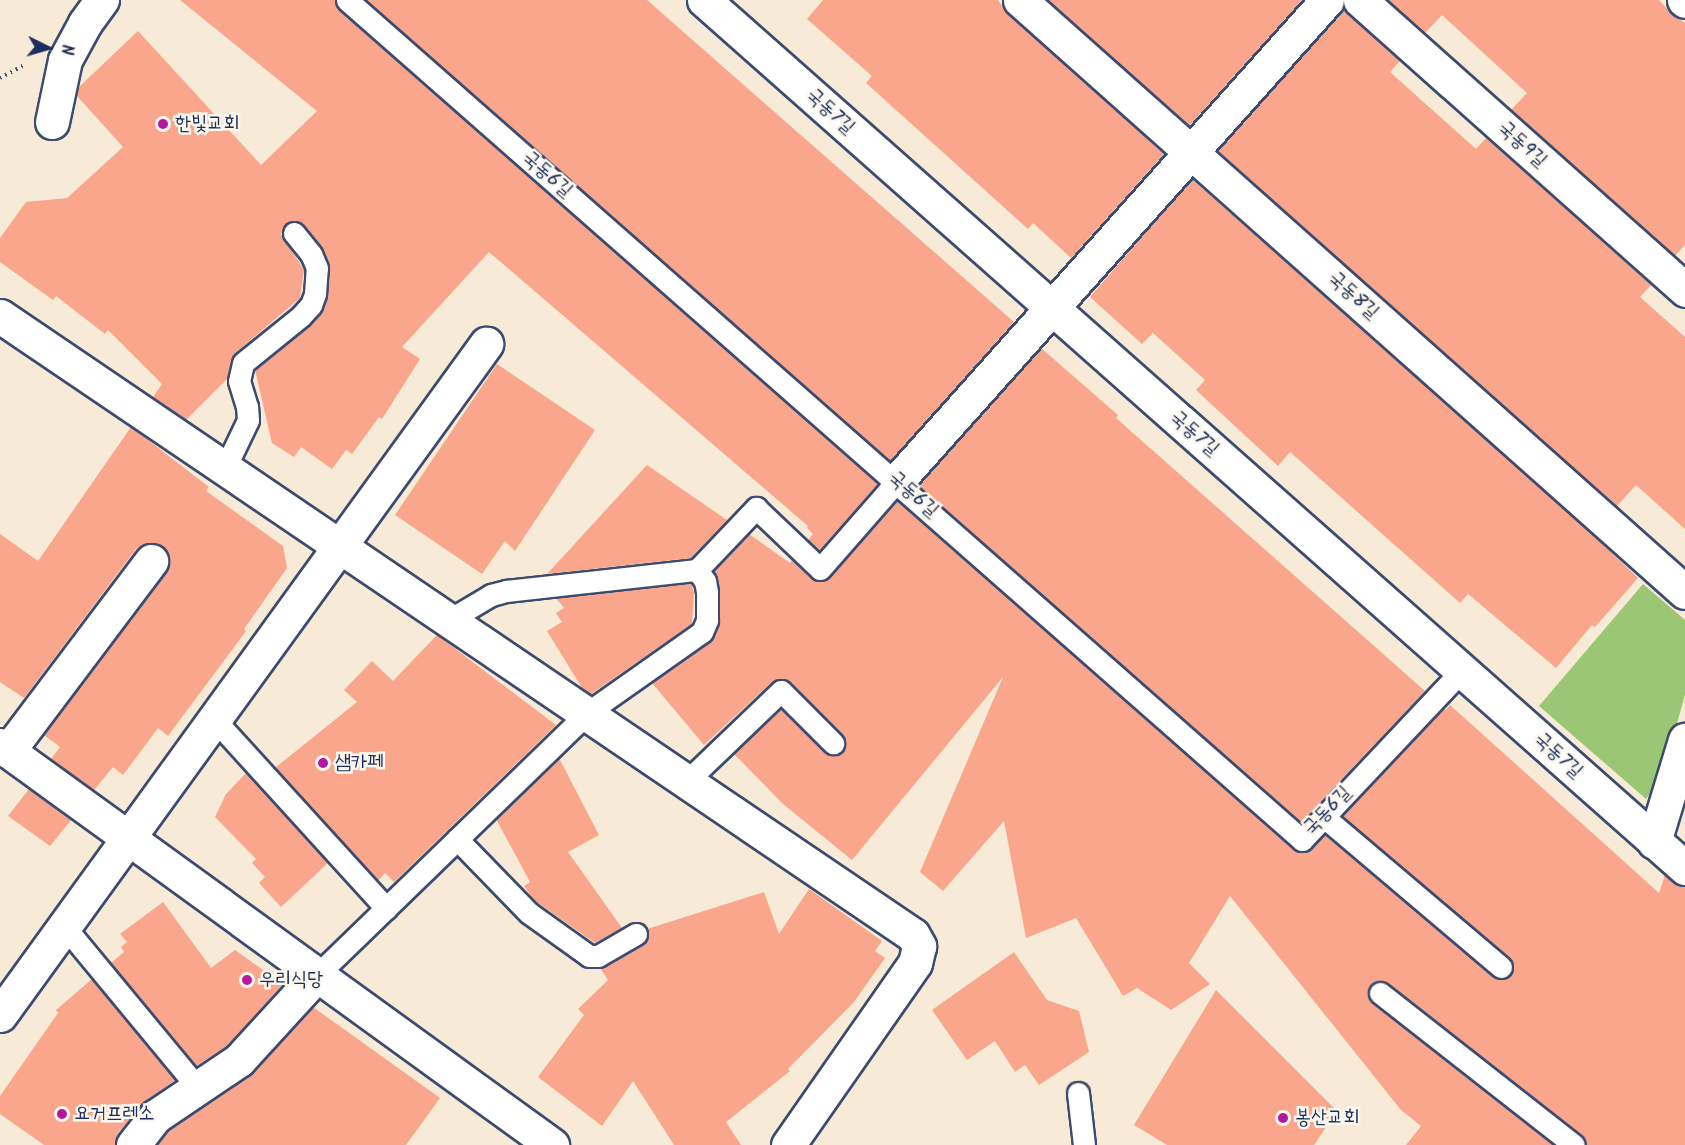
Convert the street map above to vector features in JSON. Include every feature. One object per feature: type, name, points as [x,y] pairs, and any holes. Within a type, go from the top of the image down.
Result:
[{"type":"street","points":[[52,122],[65,60],[85,22],[102,0]]},
{"type":"street","name":"국동7길","points":[[704,0],[1685,868]]},
{"type":"street","name":"국동8길","points":[[1020,0],[1685,592]]},
{"type":"street","points":[[897,481],[1327,0]]},
{"type":"street","name":"국동9길","points":[[1360,0],[1685,290]]},
{"type":"street","points":[[0,316],[913,935],[919,946],[915,963],[788,1145]]},
{"type":"street","points":[[0,1015],[486,344]]},
{"type":"street","points":[[151,561],[4,748],[317,975],[543,1143]]},
{"type":"street","points":[[1654,842],[1685,740]]},
{"type":"street","points":[[133,1145],[156,1116],[239,1060],[317,975]]},
{"type":"lane","name":"국동6길","points":[[347,0],[897,481],[1302,840],[1462,670]]},
{"type":"lane","points":[[225,468],[248,420],[248,408],[239,381],[243,363],[301,316],[311,305],[315,294],[317,268],[311,254],[294,233]]},
{"type":"lane","points":[[449,620],[491,595],[506,591],[697,570],[756,508],[819,569],[897,481]]},
{"type":"lane","points":[[317,975],[587,713],[705,628],[707,592],[705,581],[697,570]]},
{"type":"lane","points":[[687,781],[781,691],[833,743]]},
{"type":"lane","points":[[214,719],[386,908]]},
{"type":"lane","points":[[1324,817],[1501,967]]},
{"type":"lane","points":[[457,839],[530,913],[590,956],[598,956],[636,934]]},
{"type":"lane","points":[[64,926],[198,1088]]},
{"type":"lane","points":[[1380,993],[1574,1145]]},
{"type":"lane","points":[[1078,1093],[1084,1145]]},
{"type":"green space","points":[[1643,584],[1685,620],[1685,695],[1661,780],[1646,799],[1539,706]]},
{"type":"building","points":[[180,0],[335,0],[339,10],[878,484],[819,551],[808,540],[813,534],[807,528],[808,526],[489,252],[402,347],[420,359],[382,419],[379,417],[352,454],[346,450],[332,469],[301,447],[294,457],[272,443],[255,370],[310,325],[321,313],[327,298],[329,263],[321,246],[298,221],[286,224],[281,234],[304,270],[300,298],[235,353],[227,379],[186,420],[153,397],[162,384],[108,330],[105,334],[56,296],[53,300],[0,262],[0,238],[26,202],[67,198],[123,147],[77,96],[79,87],[138,31],[261,165],[317,111]]},
{"type":"building","points":[[366,0],[647,0],[1014,322],[890,461]]},
{"type":"building","points":[[823,0],[998,0],[1008,14],[1164,154],[1071,258],[1033,223],[1028,229],[866,83],[872,76],[807,19]]},
{"type":"building","points":[[1048,0],[1302,0],[1189,126]]},
{"type":"building","points":[[1388,0],[1659,0],[1672,14],[1685,23],[1685,245],[1675,256],[1511,110],[1527,93],[1442,15],[1425,33]]},
{"type":"building","points":[[1343,8],[1400,61],[1390,72],[1476,149],[1486,138],[1651,285],[1640,297],[1685,337],[1685,529],[1636,485],[1617,506],[1217,151]]},
{"type":"building","points":[[1192,179],[1592,534],[1638,578],[1595,627],[1592,625],[1556,668],[1468,594],[1460,603],[1290,452],[1278,466],[1196,390],[1205,380],[1153,333],[1142,344],[1090,297]]},
{"type":"building","points":[[1041,348],[1118,415],[1116,418],[1425,691],[1301,822],[918,485]]},
{"type":"building","points":[[497,364],[595,430],[515,551],[505,541],[482,574],[395,515]]},
{"type":"building","points":[[131,427],[209,487],[206,491],[283,546],[287,568],[244,629],[246,631],[168,736],[158,728],[123,775],[113,767],[94,790],[51,759],[60,747],[44,735],[166,572],[169,564],[168,554],[163,546],[154,543],[144,544],[136,549],[24,698],[0,682],[0,534],[38,561]]},
{"type":"building","points":[[647,465],[727,520],[691,558],[547,574]]},
{"type":"building","points":[[897,501],[1294,850],[1306,852],[1325,834],[1493,977],[1505,979],[1511,975],[1513,963],[1509,957],[1342,816],[1444,708],[1446,710],[1450,705],[1659,893],[1665,875],[1673,882],[1685,886],[1685,1145],[1586,1145],[1582,1135],[1388,983],[1376,981],[1368,991],[1372,1003],[1553,1145],[1406,1145],[1421,1126],[1401,1110],[1230,896],[1189,963],[1210,984],[1171,1010],[1137,988],[1123,996],[1076,918],[1026,938],[1004,821],[943,891],[920,872],[1003,677],[852,860],[783,804],[734,754],[781,709],[824,752],[836,755],[842,752],[845,746],[842,734],[790,682],[784,679],[773,681],[704,745],[652,683],[714,637],[720,620],[720,592],[714,571],[749,534],[790,563],[792,560],[812,579],[824,581]]},
{"type":"building","points":[[691,583],[694,593],[692,624],[591,694],[582,688],[547,631],[562,622],[556,613],[564,608],[556,598]]},
{"type":"building","points":[[437,635],[556,725],[394,882],[385,873],[378,881],[275,768],[357,702],[344,690],[372,661],[393,681]]},
{"type":"building","points":[[559,758],[599,835],[568,852],[622,928],[595,943],[534,900],[524,886],[530,882],[496,819]]},
{"type":"building","points":[[246,773],[328,863],[281,907],[259,883],[265,877],[252,863],[256,859],[215,817],[226,794]]},
{"type":"building","points":[[29,789],[71,820],[50,846],[8,816]]},
{"type":"building","points":[[809,889],[882,941],[875,951],[885,958],[854,1002],[788,1069],[790,1071],[726,1122],[741,1145],[674,1145],[633,1081],[602,1126],[538,1077],[584,1015],[578,1009],[608,980],[600,968],[643,945],[647,940],[647,929],[764,892],[779,934]]},
{"type":"building","points":[[163,902],[211,968],[235,950],[283,984],[227,1046],[196,1066],[111,963],[124,952],[121,947],[127,942],[120,934]]},
{"type":"building","points":[[1014,952],[1047,1000],[1079,1011],[1089,1052],[1039,1085],[1025,1065],[1015,1072],[995,1041],[967,1060],[932,1010]]},
{"type":"building","points":[[92,979],[175,1080],[142,1104],[118,1133],[115,1145],[44,1145],[0,1114],[0,1096],[58,1013],[56,1010]]},
{"type":"building","points":[[1216,990],[1337,1111],[1314,1145],[1167,1145],[1134,1125]]},
{"type":"building","points":[[313,1007],[440,1098],[406,1145],[157,1145],[169,1130],[253,1073]]},
{"type":"place","name":"한빛교회","points":[[163,124]]},
{"type":"place","name":"샘카페","points":[[323,763]]},
{"type":"place","name":"우리식당","points":[[247,980]]},
{"type":"place","name":"요거프레소","points":[[62,1114]]},
{"type":"place","name":"봉산교회","points":[[1283,1118]]}]
